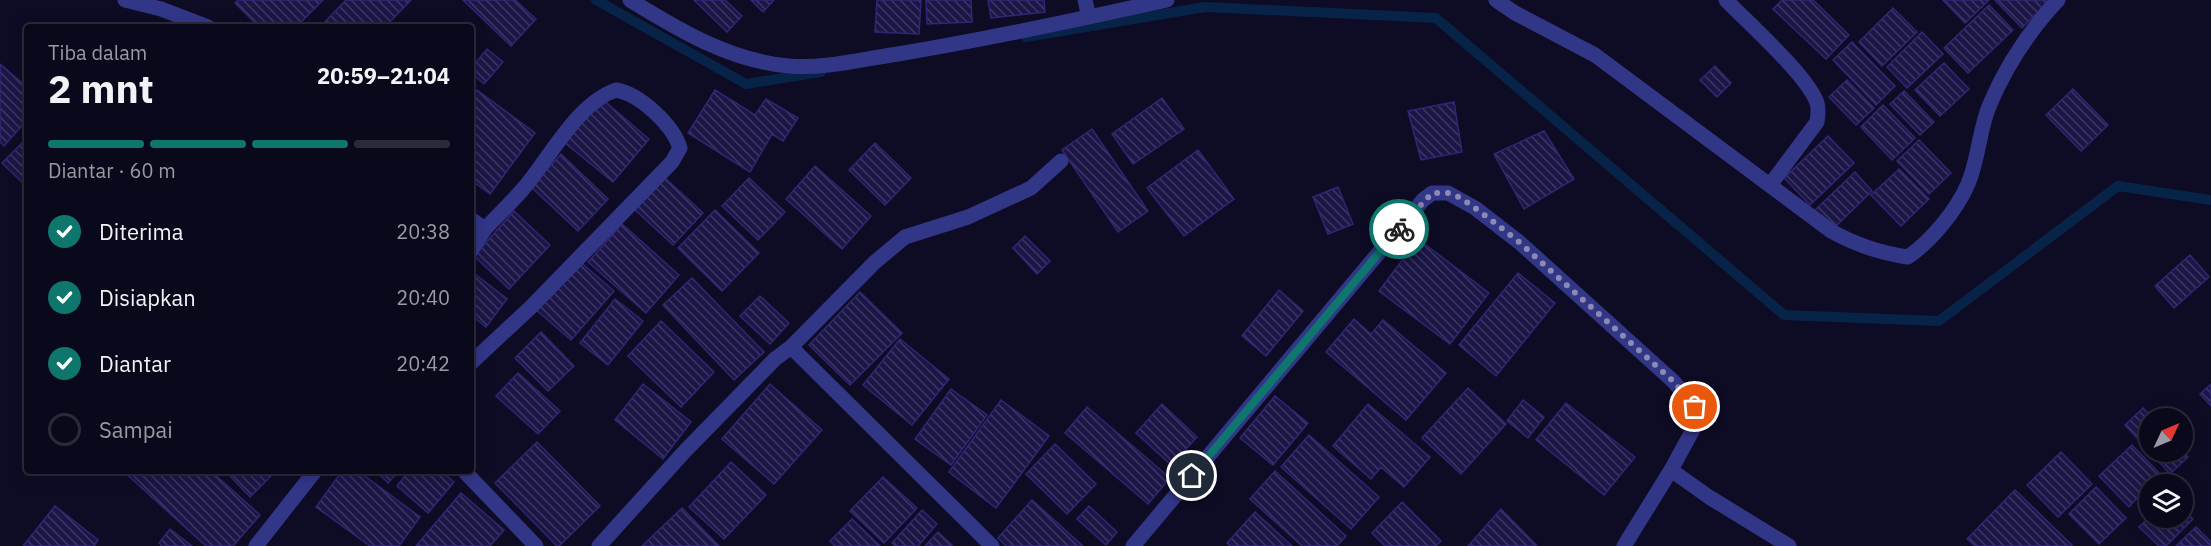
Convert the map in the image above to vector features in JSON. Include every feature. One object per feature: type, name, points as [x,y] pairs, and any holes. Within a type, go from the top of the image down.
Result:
[{"type":"street","points":[[125,0],[161,9],[200,24]]},
{"type":"street","points":[[630,0],[709,46],[789,66],[838,64],[963,43],[1167,0]]},
{"type":"street","points":[[1085,0],[1089,17]]},
{"type":"street","points":[[1496,0],[1515,13],[1595,55],[1831,231],[1881,253],[1908,258],[1929,242],[1968,183],[1989,105],[2007,70],[2032,32],[2058,0]]},
{"type":"street","points":[[1726,0],[1795,71],[1816,102],[1817,122],[1770,185]]},
{"type":"street","points":[[474,246],[485,229],[524,188],[561,136],[602,95],[616,90],[640,101],[660,117],[677,136],[680,148],[672,162],[531,307],[474,360]]},
{"type":"street","points":[[599,546],[775,359],[792,347],[875,262],[905,237],[968,217],[1030,188],[1061,161]]},
{"type":"street","points":[[1133,546],[1411,214],[1432,193],[1448,193],[1461,198],[1510,235],[1673,381],[1695,407],[1695,426],[1678,474],[1624,546]]},
{"type":"street","points":[[474,221],[485,229]]},
{"type":"street","points":[[792,347],[992,546]]},
{"type":"street","points":[[256,546],[313,474]]},
{"type":"street","points":[[467,474],[536,546]]},
{"type":"street","points":[[1678,474],[1709,497],[1789,546]]},
{"type":"building","points":[[238,0],[323,0],[299,24],[256,24],[235,3]]},
{"type":"building","points":[[346,0],[411,0],[388,24],[323,24]]},
{"type":"building","points":[[463,0],[515,0],[536,19],[511,46]]},
{"type":"building","points":[[694,0],[725,0],[742,16],[727,32]]},
{"type":"building","points":[[751,0],[774,0],[763,12]]},
{"type":"building","points":[[877,0],[921,0],[919,34],[875,32]]},
{"type":"building","points":[[926,0],[971,0],[972,22],[927,24]]},
{"type":"building","points":[[988,0],[1044,0],[1045,12],[991,18]]},
{"type":"building","points":[[1782,0],[1813,0],[1849,35],[1826,59],[1773,9]]},
{"type":"building","points":[[1943,0],[1989,0],[1965,23]]},
{"type":"building","points":[[1995,0],[2050,0],[2022,28]]},
{"type":"building","points":[[1989,5],[2013,30],[1968,73],[1944,48]]},
{"type":"building","points":[[1893,8],[1917,32],[1882,66],[1859,42]]},
{"type":"building","points":[[1922,32],[1943,54],[1907,88],[1887,67]]},
{"type":"building","points":[[1852,42],[1895,86],[1876,105],[1833,60]]},
{"type":"building","points":[[487,49],[503,62],[484,84],[474,76],[474,64]]},
{"type":"building","points":[[1944,63],[1969,89],[1940,116],[1915,90]]},
{"type":"building","points":[[0,64],[24,84],[24,123],[4,146],[0,142]]},
{"type":"building","points":[[1715,66],[1731,83],[1717,97],[1700,80]]},
{"type":"building","points":[[1847,80],[1874,108],[1856,125],[1829,97]]},
{"type":"building","points":[[2073,89],[2108,125],[2081,151],[2046,115]]},
{"type":"building","points":[[477,90],[535,133],[490,194],[474,182],[474,94]]},
{"type":"building","points":[[715,90],[755,115],[766,99],[798,118],[783,141],[772,134],[750,172],[688,133]]},
{"type":"building","points":[[1904,91],[1934,122],[1920,135],[1890,104]]},
{"type":"building","points":[[1162,98],[1184,129],[1133,164],[1112,134]]},
{"type":"building","points":[[602,99],[649,139],[613,182],[565,143]]},
{"type":"building","points":[[1454,102],[1462,152],[1421,160],[1408,111]]},
{"type":"building","points":[[1883,105],[1915,138],[1892,160],[1861,127]]},
{"type":"building","points":[[1092,129],[1148,211],[1118,232],[1062,150]]},
{"type":"building","points":[[1544,131],[1574,179],[1524,209],[1494,154]]},
{"type":"building","points":[[1828,136],[1854,163],[1810,205],[1784,178]]},
{"type":"building","points":[[1919,140],[1951,173],[1929,194],[1897,161]]},
{"type":"building","points":[[24,141],[24,184],[2,163]]},
{"type":"building","points":[[875,143],[911,178],[885,205],[849,170]]},
{"type":"building","points":[[1198,150],[1234,199],[1184,236],[1147,188]]},
{"type":"building","points":[[561,154],[608,199],[578,231],[531,187]]},
{"type":"building","points":[[815,166],[871,216],[842,249],[786,199]]},
{"type":"building","points":[[1899,169],[1929,199],[1901,226],[1871,195]]},
{"type":"building","points":[[1855,172],[1872,191],[1832,230],[1814,211]]},
{"type":"building","points":[[663,176],[703,213],[673,245],[633,208]]},
{"type":"building","points":[[749,178],[785,212],[758,240],[722,206]]},
{"type":"building","points":[[1338,187],[1353,224],[1328,234],[1313,197]]},
{"type":"building","points":[[715,210],[759,253],[722,291],[678,248]]},
{"type":"building","points":[[514,211],[550,245],[509,289],[474,256]]},
{"type":"building","points":[[622,224],[679,275],[646,313],[588,262]]},
{"type":"building","points":[[1025,236],[1050,261],[1037,274],[1013,248]]},
{"type":"building","points":[[1418,239],[1489,293],[1450,344],[1379,291]]},
{"type":"building","points":[[2190,255],[2209,277],[2174,308],[2155,286]]},
{"type":"building","points":[[577,259],[614,291],[571,340],[535,309]]},
{"type":"building","points":[[474,273],[507,299],[486,327],[474,317]]},
{"type":"building","points":[[1518,273],[1555,303],[1496,376],[1459,345]]},
{"type":"building","points":[[692,278],[764,352],[734,380],[663,305]]},
{"type":"building","points":[[1279,290],[1303,311],[1266,356],[1242,336]]},
{"type":"building","points":[[860,292],[902,333],[850,385],[809,345]]},
{"type":"building","points":[[760,296],[789,323],[770,344],[740,316]]},
{"type":"building","points":[[615,299],[643,321],[608,365],[580,343]]},
{"type":"building","points":[[1354,319],[1371,334],[1383,320],[1446,373],[1406,420],[1326,352]]},
{"type":"building","points":[[661,321],[714,372],[681,407],[628,356]]},
{"type":"building","points":[[541,332],[574,366],[548,391],[515,358]]},
{"type":"building","points":[[900,339],[949,379],[912,425],[863,385]]},
{"type":"building","points":[[518,373],[560,411],[538,434],[496,396]]},
{"type":"building","points":[[643,384],[691,422],[663,459],[615,420]]},
{"type":"building","points":[[770,384],[822,430],[774,484],[722,439]]},
{"type":"building","points":[[2211,384],[2211,406],[2200,394]]},
{"type":"building","points":[[1468,388],[1506,424],[1461,474],[1422,438]]},
{"type":"building","points":[[951,389],[987,415],[951,465],[915,439]]},
{"type":"building","points":[[1275,396],[1308,423],[1273,465],[1240,438]]},
{"type":"building","points":[[1001,400],[1049,436],[996,508],[949,472]]},
{"type":"building","points":[[1523,400],[1544,417],[1528,438],[1507,421]]},
{"type":"building","points":[[1566,403],[1635,457],[1604,495],[1536,440]]},
{"type":"building","points":[[1162,404],[1197,437],[1171,465],[1136,433]]},
{"type":"building","points":[[1368,404],[1430,457],[1404,487],[1381,467],[1371,479],[1333,446]]},
{"type":"building","points":[[1087,407],[1170,478],[1148,504],[1065,433]]},
{"type":"building","points":[[2139,412],[2139,440],[2125,425]]},
{"type":"building","points":[[1309,435],[1379,497],[1351,529],[1281,467]]},
{"type":"building","points":[[537,442],[600,506],[559,546],[495,483]]},
{"type":"building","points":[[1055,444],[1096,484],[1067,514],[1026,474]]},
{"type":"building","points":[[2132,445],[2139,452],[2139,462],[2148,462],[2160,474],[2139,474],[2139,496],[2129,507],[2099,476]]},
{"type":"building","points":[[2061,452],[2092,484],[2058,517],[2027,485]]},
{"type":"building","points":[[731,462],[766,495],[724,539],[689,507]]},
{"type":"building","points":[[2159,462],[2183,462],[2170,474]]},
{"type":"building","points":[[1275,471],[1346,536],[1337,546],[1302,546],[1250,499]]},
{"type":"building","points":[[126,474],[214,474],[260,515],[233,546],[206,546]]},
{"type":"building","points":[[228,474],[273,474],[250,497]]},
{"type":"building","points":[[340,474],[362,474],[420,517],[399,546],[370,546],[316,507]]},
{"type":"building","points":[[379,474],[396,474],[388,483]]},
{"type":"building","points":[[407,474],[445,474],[454,482],[428,513],[397,486]]},
{"type":"building","points":[[883,477],[917,508],[884,543],[850,511]]},
{"type":"building","points":[[2096,487],[2126,518],[2099,544],[2069,514]]},
{"type":"building","points":[[2015,490],[2073,546],[1975,546],[1967,539]]},
{"type":"building","points":[[461,493],[504,530],[490,546],[416,546]]},
{"type":"building","points":[[1032,500],[1083,546],[1006,546],[998,538]]},
{"type":"building","points":[[1402,502],[1441,541],[1436,546],[1385,546],[1372,533]]},
{"type":"building","points":[[55,506],[98,540],[94,546],[23,546]]},
{"type":"building","points":[[1089,506],[1117,532],[1106,545],[1077,519]]},
{"type":"building","points":[[682,508],[719,546],[642,546]]},
{"type":"building","points":[[1501,509],[1537,546],[1468,546]]},
{"type":"building","points":[[922,510],[937,524],[918,546],[895,546],[892,543]]},
{"type":"building","points":[[1255,512],[1292,546],[1230,546],[1227,543]]},
{"type":"building","points":[[852,519],[880,546],[835,546],[830,541]]},
{"type":"building","points":[[2196,527],[2211,542],[2211,546],[2176,546]]},
{"type":"building","points":[[2140,528],[2184,528],[2166,546],[2159,546]]},
{"type":"building","points":[[170,529],[192,546],[162,546],[159,543]]},
{"type":"building","points":[[938,532],[953,546],[925,546]]},
{"type":"waterway","points":[[596,0],[746,84],[821,72]]},
{"type":"waterway","points":[[1026,37],[1205,7],[1436,18],[1784,315],[1939,321],[2118,186],[2211,200]]},
{"type":"way so far","points":[[1399,229],[1423,200],[1432,193],[1448,193],[1461,198],[1519,242],[1673,381],[1695,407]]},
{"type":"route","points":[[1192,476],[1399,229]]}]
